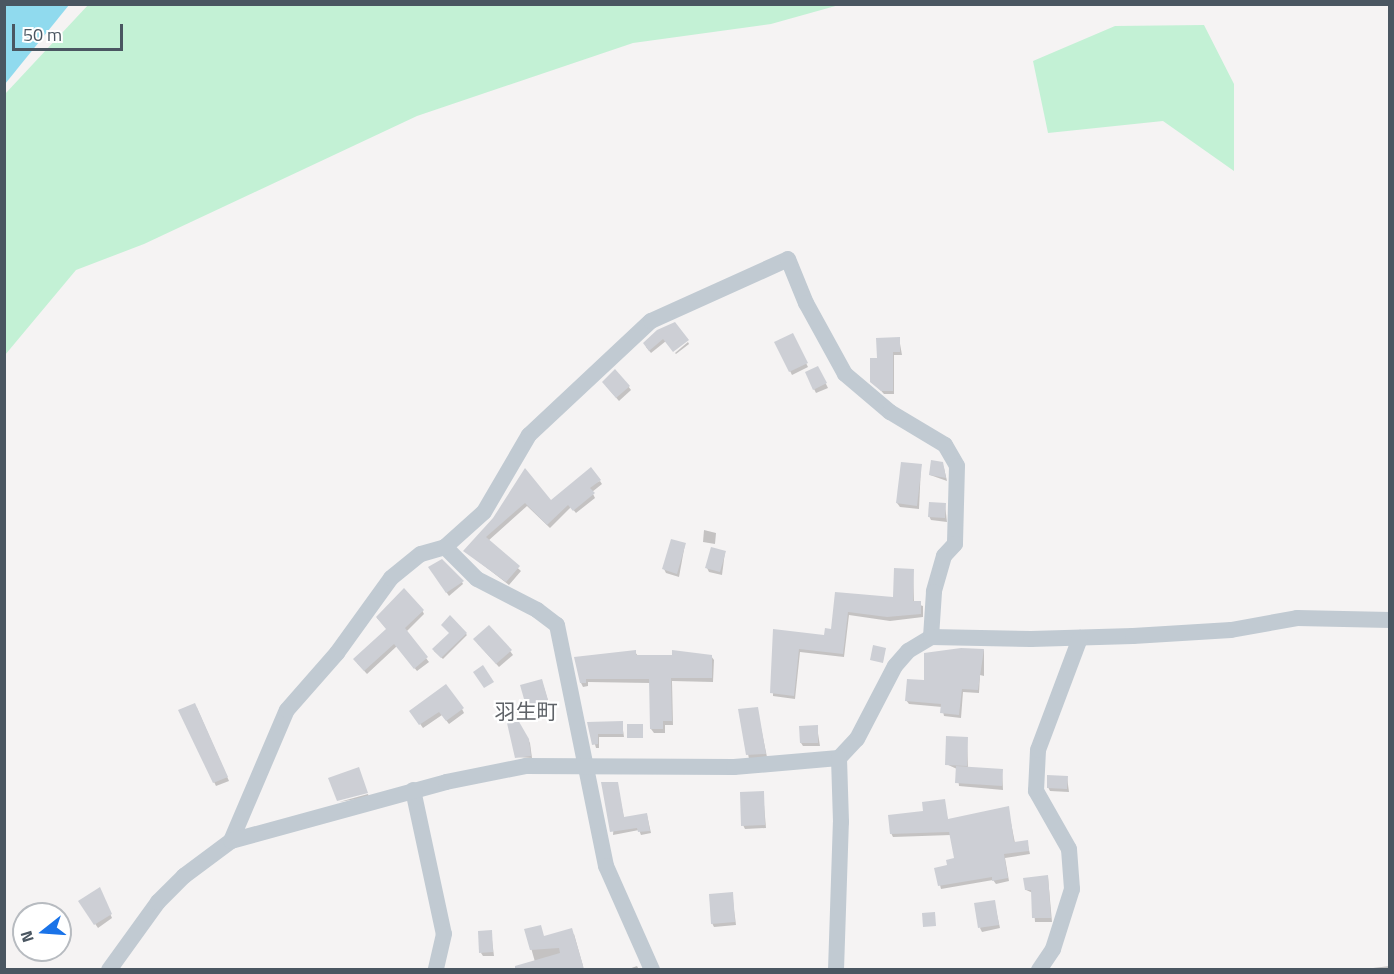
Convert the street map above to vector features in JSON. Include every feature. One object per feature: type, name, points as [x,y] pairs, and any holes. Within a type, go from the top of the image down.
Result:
[{"type":"street","points":[[231,841],[287,710],[337,653],[391,578],[421,554],[445,547],[484,512],[529,435],[651,321],[788,259],[806,303],[845,374],[890,412],[945,445],[957,466],[955,544],[944,556],[934,592],[931,637]]},
{"type":"street","points":[[445,547],[477,579],[537,610],[557,625],[583,767],[606,866],[652,969]]},
{"type":"street","points":[[109,969],[158,902],[184,876],[231,841],[413,790],[526,766],[734,767],[839,758],[857,739],[895,666],[908,651],[931,637],[1080,638],[1230,630],[1297,618],[1389,620]]},
{"type":"street","points":[[1039,969],[1053,949],[1072,889],[1070,849],[1036,791],[1038,750],[1080,638]]},
{"type":"street","points":[[836,969],[841,822],[839,758]]},
{"type":"street","points":[[413,790],[444,934],[436,969]]},
{"type":"green space","points":[[89,4],[839,5],[771,24],[633,43],[417,116],[144,244],[76,270],[5,355],[5,94]]},
{"type":"green space","points":[[1204,25],[1234,84],[1234,171],[1163,121],[1048,133],[1033,61],[1115,26]]},
{"type":"water","points":[[4,5],[69,5],[5,84]]},
{"type":"building","points":[[675,322],[689,340],[673,352],[663,339],[649,351],[643,343],[657,330]]},
{"type":"building","points":[[793,333],[808,363],[789,372],[774,342]]},
{"type":"building","points":[[900,337],[900,352],[893,352],[893,391],[881,391],[870,382],[870,358],[877,358],[876,338]]},
{"type":"building","points":[[818,366],[827,383],[813,390],[805,372]]},
{"type":"building","points":[[615,369],[630,386],[616,398],[602,382]]},
{"type":"building","points":[[931,460],[943,462],[946,478],[929,475]]},
{"type":"building","points":[[901,462],[922,464],[917,506],[896,503]]},
{"type":"building","points":[[591,467],[601,480],[590,488],[595,493],[573,511],[568,505],[547,525],[525,503],[486,537],[520,566],[506,582],[463,551],[493,518],[525,468],[551,500]]},
{"type":"building","points":[[929,502],[946,503],[945,518],[928,517]]},
{"type":"building","points":[[671,539],[686,543],[677,574],[662,569]]},
{"type":"building","points":[[711,547],[726,551],[720,572],[705,568]]},
{"type":"building","points":[[442,559],[464,581],[446,593],[428,567]]},
{"type":"building","points":[[894,568],[914,569],[913,601],[921,601],[921,614],[887,617],[848,612],[843,654],[799,649],[794,696],[770,693],[773,629],[824,635],[825,628],[831,629],[835,592],[893,597]]},
{"type":"building","points":[[404,588],[424,610],[405,628],[428,657],[414,669],[394,644],[364,671],[353,659],[386,629],[376,617]]},
{"type":"building","points":[[450,615],[467,633],[441,658],[432,649],[449,633],[441,625]]},
{"type":"building","points":[[489,625],[512,650],[496,664],[473,639]]},
{"type":"building","points":[[873,645],[886,648],[883,663],[870,660]]},
{"type":"building","points":[[961,648],[984,649],[978,690],[962,689],[959,715],[940,713],[941,704],[905,701],[907,679],[924,680],[924,653]]},
{"type":"building","points":[[636,650],[636,655],[672,655],[672,650],[712,655],[712,678],[671,678],[672,721],[663,721],[663,729],[650,729],[649,679],[586,679],[586,683],[580,683],[574,657]]},
{"type":"building","points":[[483,665],[494,682],[484,688],[473,672]]},
{"type":"building","points":[[542,679],[548,700],[526,706],[520,685]]},
{"type":"building","points":[[446,684],[464,708],[446,721],[439,712],[419,725],[409,711]]},
{"type":"building","points":[[195,703],[228,777],[213,783],[178,710]]},
{"type":"building","points":[[758,707],[766,754],[746,755],[738,709]]},
{"type":"building","points":[[518,720],[529,739],[531,756],[515,758],[507,723]]},
{"type":"building","points":[[623,721],[623,734],[598,734],[598,744],[592,745],[587,722]]},
{"type":"building","points":[[627,724],[643,724],[643,738],[627,738]]},
{"type":"building","points":[[818,725],[818,743],[800,743],[799,726]]},
{"type":"building","points":[[946,736],[968,737],[967,766],[945,765]]},
{"type":"building","points":[[956,766],[1003,769],[1002,786],[955,783]]},
{"type":"building","points":[[359,767],[368,793],[337,801],[328,778]]},
{"type":"building","points":[[1047,775],[1068,776],[1067,789],[1047,788]]},
{"type":"building","points":[[601,782],[618,782],[624,817],[647,813],[650,831],[638,832],[637,828],[610,832]]},
{"type":"building","points":[[764,791],[765,825],[741,826],[740,792]]},
{"type":"building","points":[[945,799],[948,819],[1009,806],[1014,842],[1028,840],[1029,851],[1004,854],[1008,878],[992,881],[992,877],[938,886],[934,868],[947,865],[946,860],[954,858],[949,832],[890,834],[888,815],[923,811],[922,802]]},
{"type":"building","points":[[1048,875],[1051,918],[1032,918],[1031,890],[1025,890],[1023,878]]},
{"type":"building","points":[[100,887],[112,914],[94,925],[78,901]]},
{"type":"building","points":[[733,892],[735,922],[711,924],[709,894]]},
{"type":"building","points":[[995,900],[999,925],[978,928],[974,903]]},
{"type":"building","points":[[935,912],[936,926],[923,927],[922,913]]},
{"type":"building","points":[[541,925],[544,936],[572,928],[584,969],[515,969],[515,966],[560,953],[559,948],[530,950],[524,929]]},
{"type":"building","points":[[492,930],[493,952],[479,953],[478,931]]},
{"type":"district","name":"羽生町","points":[[526,711]]}]
